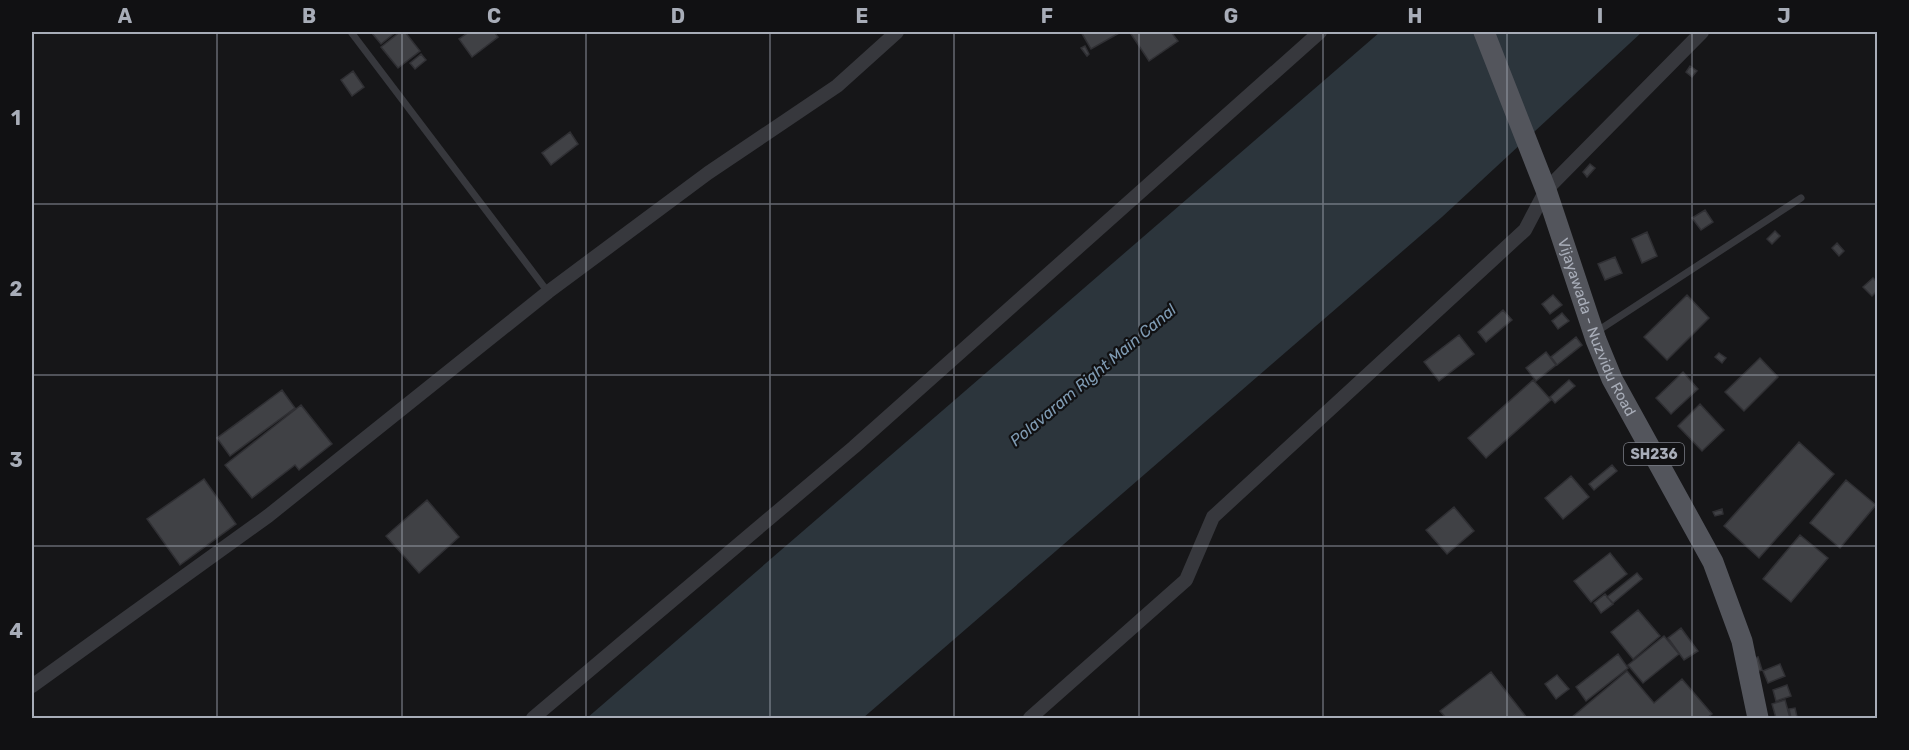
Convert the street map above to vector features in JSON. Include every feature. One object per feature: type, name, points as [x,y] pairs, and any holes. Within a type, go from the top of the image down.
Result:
[{"type":"main road","name":"Vijayawada - Nuzvidu Road","points":[[1484,32],[1546,190],[1593,333],[1633,419],[1713,562],[1742,641],[1758,718]]},
{"type":"street","points":[[32,686],[268,516],[548,292],[708,173],[837,86],[897,32]]},
{"type":"street","points":[[533,718],[854,447],[1320,32]]},
{"type":"street","points":[[1030,718],[1186,580],[1212,517],[1525,230],[1546,190],[1702,32]]},
{"type":"lane","points":[[351,32],[548,292]]},
{"type":"lane","points":[[1593,333],[1801,198]]},
{"type":"water","name":"Polavaram Right Main Canal","points":[[1380,32],[1642,32],[1442,217],[863,718],[587,718]]},
{"type":"building","points":[[371,32],[396,32],[381,44]]},
{"type":"building","points":[[400,32],[405,32],[420,51],[398,68],[381,47]]},
{"type":"building","points":[[469,32],[494,32],[498,37],[472,57],[459,39]]},
{"type":"building","points":[[1081,32],[1121,32],[1091,49]]},
{"type":"building","points":[[1134,32],[1171,32],[1178,41],[1149,61],[1131,34]]},
{"type":"building","points":[[1085,46],[1089,54],[1087,56],[1081,48]]},
{"type":"building","points":[[421,54],[426,60],[415,69],[410,63]]},
{"type":"building","points":[[1690,66],[1697,71],[1692,77],[1686,72]]},
{"type":"building","points":[[353,71],[364,87],[352,96],[341,80]]},
{"type":"building","points":[[570,132],[578,144],[551,165],[542,153]]},
{"type":"building","points":[[1590,164],[1595,168],[1587,177],[1583,172]]},
{"type":"building","points":[[1705,210],[1713,222],[1701,230],[1692,218]]},
{"type":"building","points":[[1775,231],[1780,236],[1772,244],[1767,239]]},
{"type":"building","points":[[1647,232],[1657,256],[1642,263],[1632,239]]},
{"type":"building","points":[[1837,243],[1844,251],[1839,256],[1832,248]]},
{"type":"building","points":[[1615,257],[1622,273],[1605,280],[1598,264]]},
{"type":"building","points":[[1873,278],[1878,283],[1878,290],[1872,296],[1863,287]]},
{"type":"building","points":[[1553,295],[1562,305],[1550,314],[1542,304]]},
{"type":"building","points":[[1687,295],[1709,318],[1667,360],[1644,337]]},
{"type":"building","points":[[1503,310],[1512,320],[1486,342],[1478,332]]},
{"type":"building","points":[[1562,313],[1569,321],[1558,329],[1552,321]]},
{"type":"building","points":[[1459,335],[1474,354],[1439,381],[1424,362]]},
{"type":"building","points":[[1576,337],[1582,345],[1557,365],[1551,357]]},
{"type":"building","points":[[1546,352],[1556,365],[1536,381],[1526,368]]},
{"type":"building","points":[[1719,353],[1726,358],[1722,363],[1715,357]]},
{"type":"building","points":[[1760,358],[1778,377],[1744,411],[1725,392]]},
{"type":"building","points":[[1683,372],[1698,389],[1671,414],[1656,398]]},
{"type":"building","points":[[1533,380],[1551,400],[1486,458],[1468,438]]},
{"type":"building","points":[[1569,380],[1575,386],[1555,403],[1550,397]]},
{"type":"building","points":[[282,390],[295,408],[230,456],[217,438]]},
{"type":"building","points":[[1700,404],[1724,430],[1702,451],[1678,426]]},
{"type":"building","points":[[301,405],[332,444],[299,470],[295,465],[252,498],[225,465]]},
{"type":"building","points":[[1799,442],[1834,474],[1759,558],[1724,526]]},
{"type":"building","points":[[1612,465],[1617,471],[1594,490],[1589,484]]},
{"type":"building","points":[[1571,476],[1589,497],[1563,519],[1545,498]]},
{"type":"building","points":[[204,479],[236,524],[180,565],[147,519]]},
{"type":"building","points":[[1846,480],[1876,505],[1840,548],[1810,523]]},
{"type":"building","points":[[427,500],[459,537],[419,573],[386,536]]},
{"type":"building","points":[[1454,507],[1474,531],[1447,554],[1426,530]]},
{"type":"building","points":[[1722,509],[1723,514],[1715,516],[1713,512]]},
{"type":"building","points":[[1800,535],[1828,558],[1791,602],[1763,579]]},
{"type":"building","points":[[1610,553],[1627,574],[1591,602],[1574,581]]},
{"type":"building","points":[[1637,573],[1642,579],[1613,603],[1607,597]]},
{"type":"building","points":[[1605,594],[1613,604],[1601,613],[1594,603]]},
{"type":"building","points":[[1638,610],[1660,636],[1633,659],[1611,632]]},
{"type":"building","points":[[1681,628],[1698,651],[1684,660],[1668,638]]},
{"type":"building","points":[[1664,636],[1679,654],[1643,683],[1628,665]]},
{"type":"building","points":[[1618,654],[1628,668],[1586,701],[1576,687]]},
{"type":"building","points":[[1758,657],[1762,670],[1756,672],[1752,659]]},
{"type":"building","points":[[1780,664],[1785,676],[1768,683],[1763,671]]},
{"type":"building","points":[[1627,671],[1654,703],[1682,679],[1712,714],[1707,718],[1571,718]]},
{"type":"building","points":[[1491,672],[1527,718],[1446,718],[1440,711]]},
{"type":"building","points":[[1557,675],[1569,689],[1556,699],[1545,684]]},
{"type":"building","points":[[1787,685],[1791,696],[1776,701],[1773,690]]},
{"type":"building","points":[[1785,700],[1790,718],[1776,718],[1772,704]]},
{"type":"building","points":[[1795,708],[1797,717],[1791,718],[1789,709]]}]
